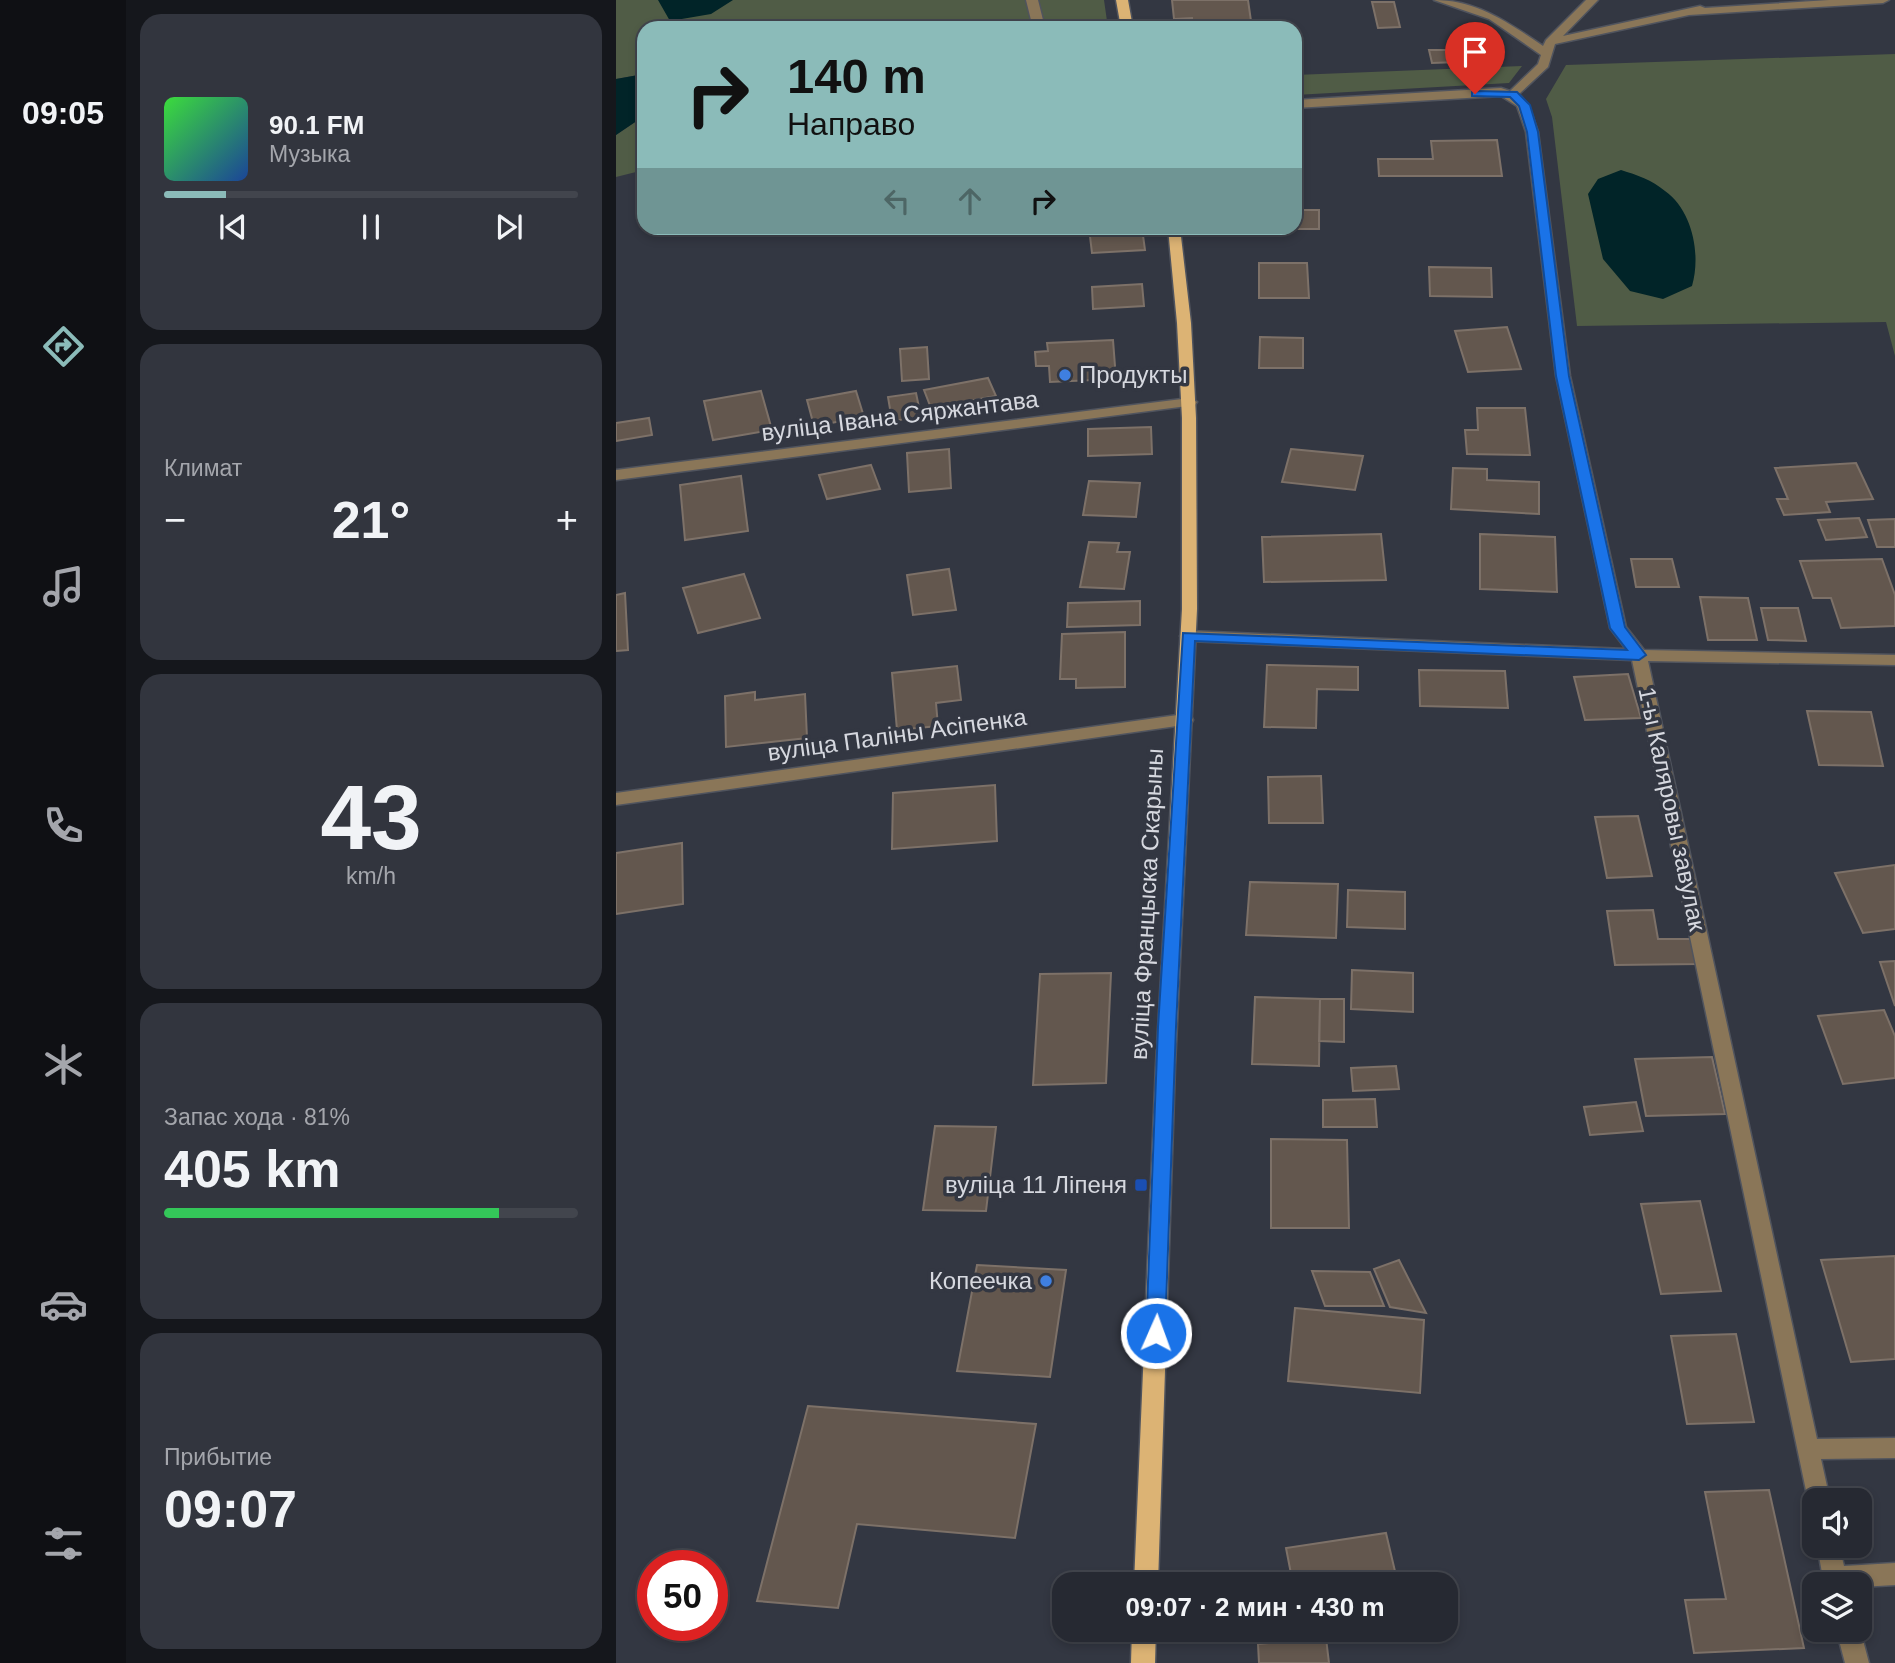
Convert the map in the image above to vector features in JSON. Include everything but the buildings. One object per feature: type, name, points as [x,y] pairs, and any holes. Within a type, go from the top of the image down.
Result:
[{"type":"main road","points":[[1122,0],[1126,21]]},
{"type":"main road","name":"вуліца Францыска Скарыны","points":[[1146,1572],[1167,1027],[1188,636],[1190,402],[1175,235]]},
{"type":"main road","points":[[1143,1663],[1144,1642]]},
{"type":"street","points":[[1031,0],[1038,21]]},
{"type":"street","points":[[1440,0],[1493,17],[1548,48],[1732,0]]},
{"type":"street","points":[[1302,104],[1501,92],[1513,94],[1544,65],[1548,48],[1592,0]]},
{"type":"street","points":[[1691,12],[1883,0]]},
{"type":"street","name":"1-ы Каляровы завулак","points":[[1513,94],[1524,105],[1532,132],[1563,376],[1618,628],[1639,655],[1816,1488]]},
{"type":"street","name":"вуліца Івана Сяржантава","points":[[616,475],[1190,402]]},
{"type":"street","points":[[1188,636],[1639,655],[1895,660]]},
{"type":"street","name":"вуліца Паліны Асіпенка","points":[[616,799],[1185,720]]},
{"type":"street","points":[[1808,1450],[1895,1448]]},
{"type":"street","points":[[1872,1576],[1895,1574]]},
{"type":"street","points":[[1851,1642],[1857,1663]]},
{"type":"shaded area","points":[[616,0],[1104,0],[1107,21],[637,21],[637,75],[616,79]]},
{"type":"shaded area","points":[[658,0],[733,0],[711,14],[670,21]]},
{"type":"shaded area","points":[[1895,54],[1895,356],[1886,322],[1577,326],[1552,117],[1546,99],[1566,65]]},
{"type":"shaded area","points":[[1522,66],[1509,83],[1302,95],[1302,75]]},
{"type":"shaded area","points":[[637,75],[637,121],[616,135],[616,79]]},
{"type":"shaded area","points":[[637,121],[637,172],[616,177],[616,135]]},
{"type":"shaded area","points":[[1621,170],[1655,184],[1675,200],[1682,210],[1695,248],[1692,286],[1663,299],[1630,291],[1603,259],[1588,194],[1598,179]]},
{"type":"place","name":"Продукты","points":[[1065,375]]},
{"type":"place","name":"вуліца 11 Ліпеня","points":[[1141,1185]]},
{"type":"place","name":"Копеечка","points":[[1046,1281]]},
{"type":"route","points":[[1156,1333],[1167,1027],[1188,636],[1639,655],[1618,628],[1563,376],[1532,132],[1524,105],[1513,94],[1475,94]]}]
